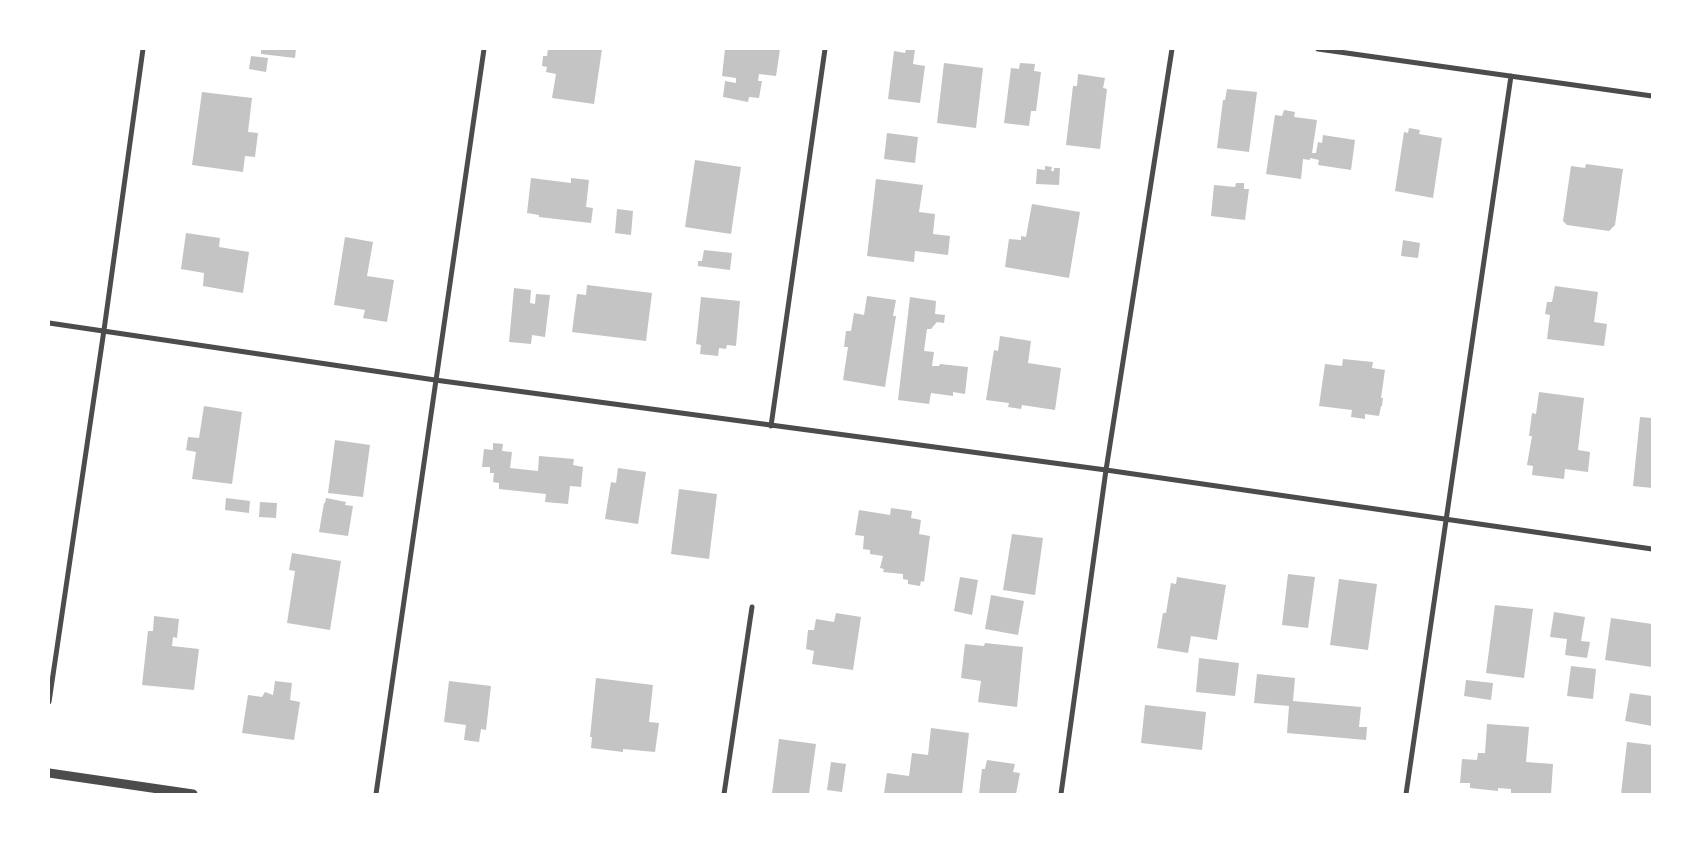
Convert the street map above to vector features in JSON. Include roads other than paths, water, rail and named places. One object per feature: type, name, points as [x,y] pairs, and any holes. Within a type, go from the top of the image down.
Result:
[{"type":"street","points":[[49,702],[143,49]]},
{"type":"street","points":[[376,794],[484,49]]},
{"type":"street","points":[[772,426],[825,49]]},
{"type":"street","points":[[1061,794],[1106,470],[1172,49]]},
{"type":"street","points":[[1318,49],[1652,96]]},
{"type":"street","points":[[1406,794],[1511,76]]},
{"type":"street","points":[[49,323],[435,380],[1106,470],[1652,549]]},
{"type":"street","points":[[724,794],[752,607]]},
{"type":"street","points":[[49,773],[193,794]]}]
